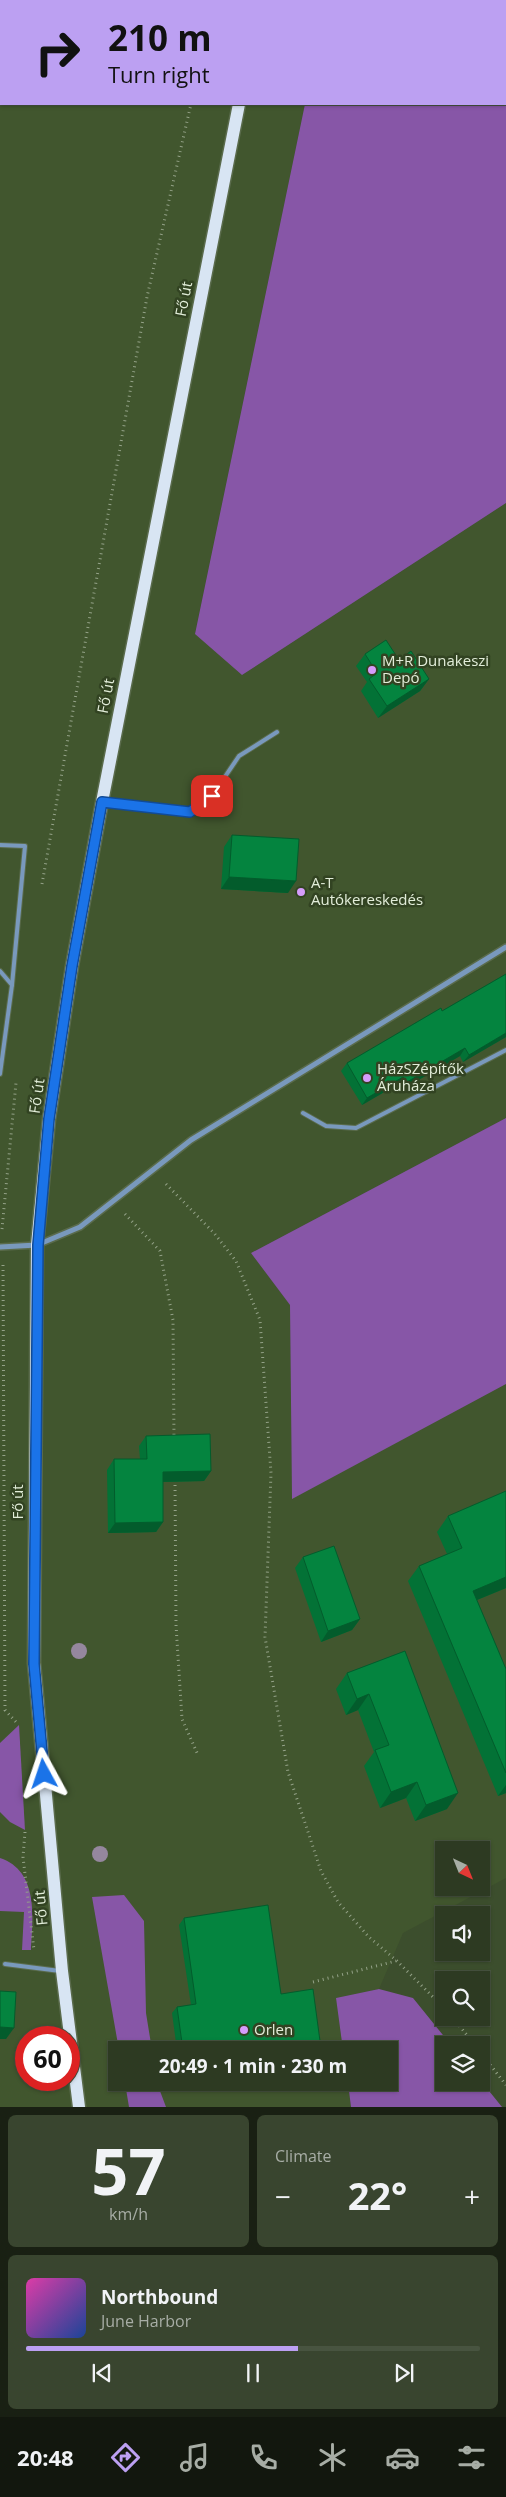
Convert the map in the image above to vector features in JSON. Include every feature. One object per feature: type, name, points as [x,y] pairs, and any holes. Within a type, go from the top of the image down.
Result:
[{"type":"main road","name":"Fő út","points":[[79,2107],[62,1971],[34,1664],[38,1245],[49,1119],[72,966],[102,802],[239,105]]},
{"type":"street","points":[[0,1247],[38,1245],[80,1227],[191,1140],[506,947]]},
{"type":"lane","points":[[102,802],[190,812],[212,796],[239,756],[277,732]]},
{"type":"lane","points":[[0,845],[25,846],[12,984],[0,1074]]},
{"type":"lane","points":[[0,971],[12,984]]},
{"type":"lane","points":[[303,1113],[326,1126],[356,1128],[506,1050]]},
{"type":"lane","points":[[5,1964],[62,1971]]},
{"type":"path","points":[[42,886],[147,297],[190,105]]},
{"type":"path","points":[[5,1710],[4,1278],[0,1247],[16,1081]]},
{"type":"path","points":[[152,1169],[214,1233],[236,1261],[260,1320],[272,1473],[265,1637],[288,1772],[321,1871],[338,1902],[369,1938],[435,1999]]},
{"type":"path","points":[[113,1201],[160,1251],[173,1320],[174,1440]]},
{"type":"path","points":[[0,1272],[4,1278]]},
{"type":"path","points":[[175,1479],[176,1625],[182,1719],[198,1755]]},
{"type":"path","points":[[313,1982],[396,1961]]},
{"type":"path","points":[[460,2026],[468,2036]]},
{"type":"path","points":[[490,2065],[506,2085]]},
{"type":"shaded area","points":[[0,105],[305,105],[195,633],[242,675],[506,503],[506,1118],[251,1253],[290,1305],[292,1498],[506,1384],[506,1878],[490,1887],[490,1841],[435,1841],[435,1896],[472,1896],[454,1906],[435,1906],[435,1916],[403,1933],[379,1989],[336,1998],[342,2041],[108,2041],[108,2091],[349,2091],[351,2107],[0,2107]]},
{"type":"shaded area","points":[[305,105],[506,105],[506,503],[242,675],[195,634]]},
{"type":"shaded area","points":[[506,1118],[506,1384],[292,1499],[290,1305],[251,1253]]},
{"type":"shaded area","points":[[19,1725],[25,1830],[10,1822],[0,1812],[0,1743]]},
{"type":"shaded area","points":[[0,1858],[13,1864],[22,1873],[27,1884],[32,1910],[31,1950],[22,1950],[24,1912],[0,1911]]},
{"type":"shaded area","points":[[124,1895],[144,1921],[146,2013],[151,2041],[117,2041],[92,1897]]},
{"type":"shaded area","points":[[379,1989],[413,1998],[444,2036],[435,2036],[435,2091],[489,2091],[502,2107],[351,2107],[349,2091],[398,2091],[398,2041],[342,2041],[336,1998]]},
{"type":"shaded area","points":[[126,2091],[160,2091],[166,2107],[129,2107]]},
{"type":"building","points":[[386,640],[399,660],[411,651],[429,679],[387,706],[369,679],[377,673],[365,654]]},
{"type":"building","points":[[232,835],[299,839],[296,881],[229,877]]},
{"type":"building","points":[[506,974],[506,1033],[469,1055],[465,1048],[407,1082],[403,1077],[367,1098],[347,1063],[441,1008],[442,1011]]},
{"type":"building","points":[[210,1434],[211,1471],[163,1472],[163,1522],[115,1523],[114,1459],[147,1459],[146,1436]]},
{"type":"building","points":[[506,1491],[506,1577],[473,1591],[506,1669],[506,1773],[419,1566],[462,1548],[448,1516]]},
{"type":"building","points":[[334,1546],[360,1619],[328,1631],[303,1557]]},
{"type":"building","points":[[405,1651],[458,1793],[426,1805],[417,1782],[391,1792],[375,1750],[389,1745],[369,1694],[357,1699],[347,1673]]},
{"type":"building","points":[[268,1905],[281,1994],[313,1989],[320,2041],[182,2041],[177,2007],[196,2004],[184,1918]]},
{"type":"building","points":[[0,1991],[16,1992],[14,2028],[0,2027]]},
{"type":"place","name":"M+R Dunakeszi Depó","points":[[372,670]]},
{"type":"place","name":"A-T Autókereskedés","points":[[301,892]]},
{"type":"place","name":"HázSZépítők Áruháza","points":[[367,1078]]},
{"type":"place","name":"Orlen","points":[[244,2030]]},
{"type":"route","points":[[44,1774],[34,1664],[34,1424],[38,1245],[49,1119],[72,966],[102,802],[190,812],[212,796]]}]
